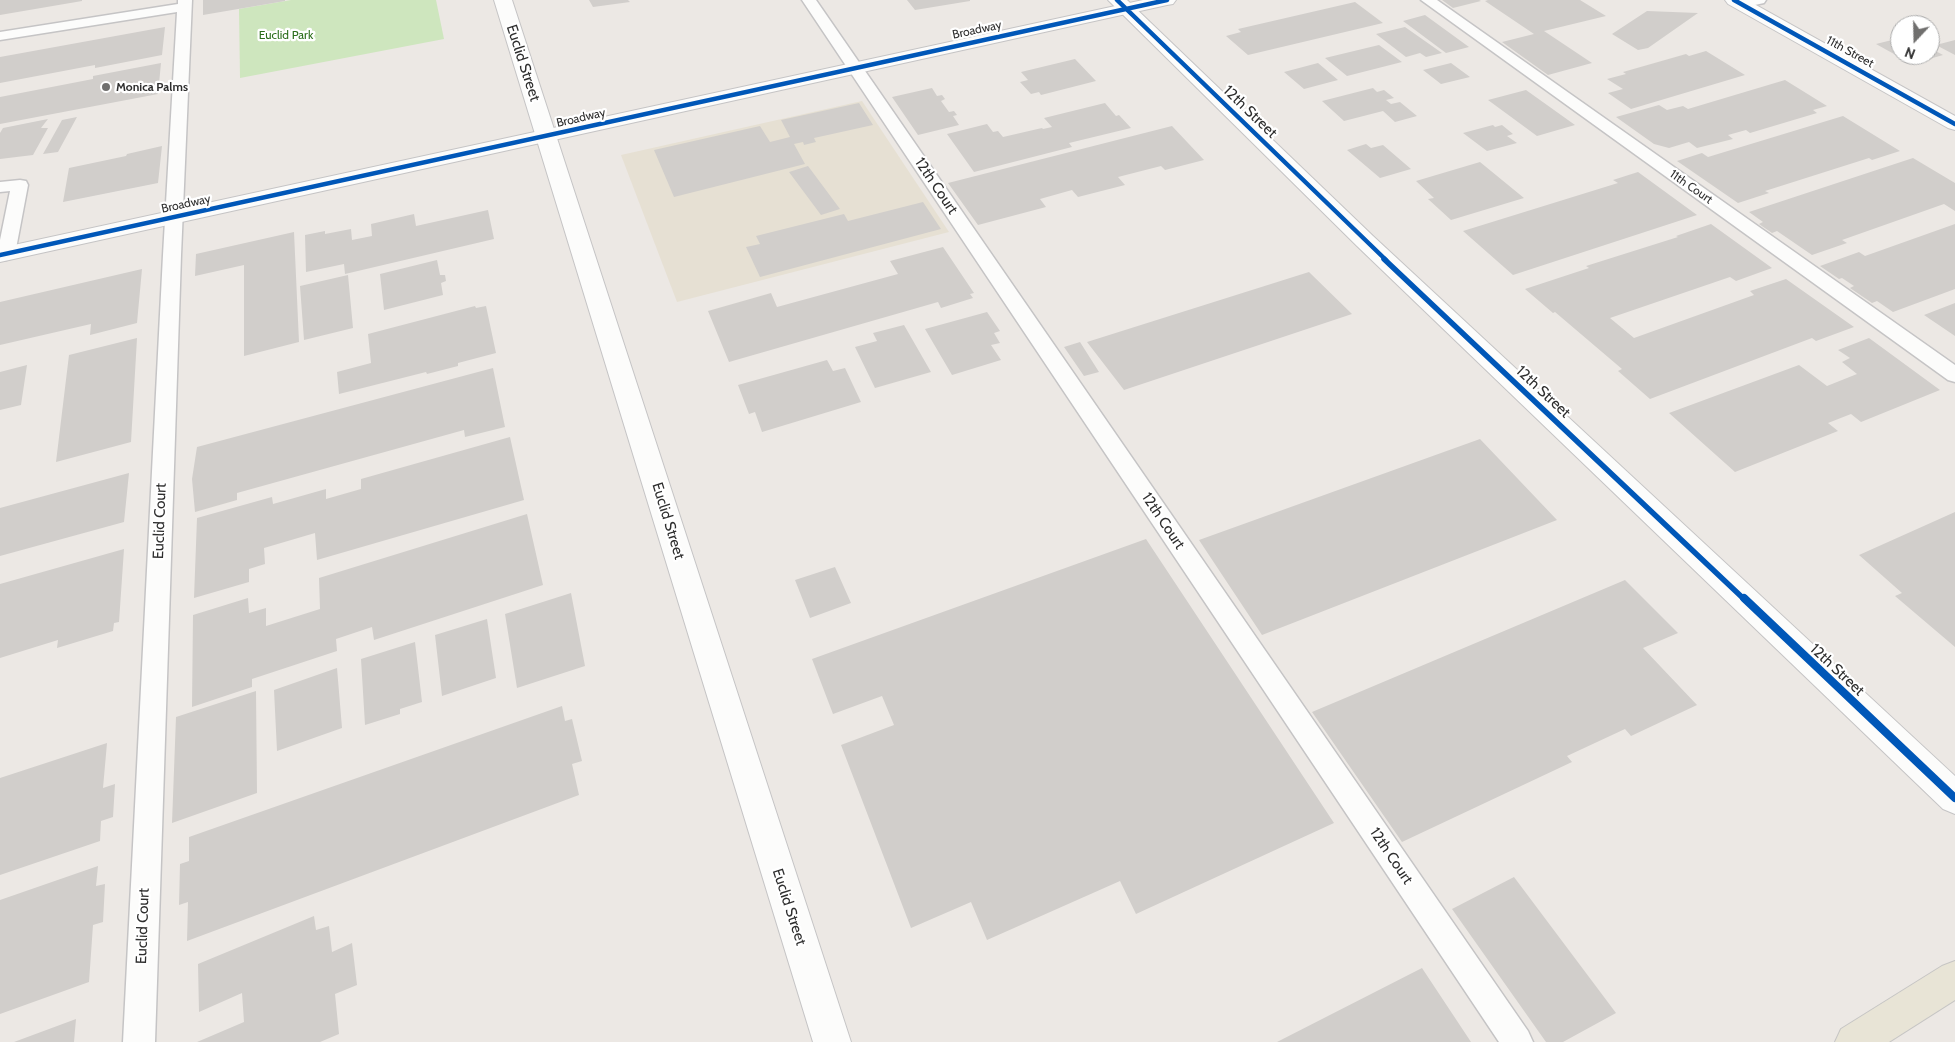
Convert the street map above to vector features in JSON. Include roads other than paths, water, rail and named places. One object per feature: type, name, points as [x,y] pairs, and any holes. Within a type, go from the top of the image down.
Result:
[{"type":"main road","points":[[1854,1042],[1955,979]]},
{"type":"street","name":"Euclid Street","points":[[503,0],[832,1042]]},
{"type":"street","name":"Broadway","points":[[3,255],[855,68],[1122,4],[1167,0]]},
{"type":"street","name":"11th Street","points":[[1737,2],[1955,124]]},
{"type":"street","name":"12th Street","points":[[1122,4],[1365,241],[1955,798]]},
{"type":"lane","name":"12th Court","points":[[809,0],[1517,1042]]},
{"type":"lane","name":"11th Court","points":[[1428,0],[1955,375]]},
{"type":"lane","points":[[1737,2],[1760,0]]},
{"type":"lane","points":[[0,36],[185,3]]},
{"type":"lane","name":"Euclid Court","points":[[139,1042],[185,3]]},
{"type":"lane","points":[[0,187],[20,185],[3,255]]},
{"type":"place","name":"Monica Palms","points":[[106,87]]},
{"type":"park label","name":"Euclid Park","points":[[286,35]]}]
